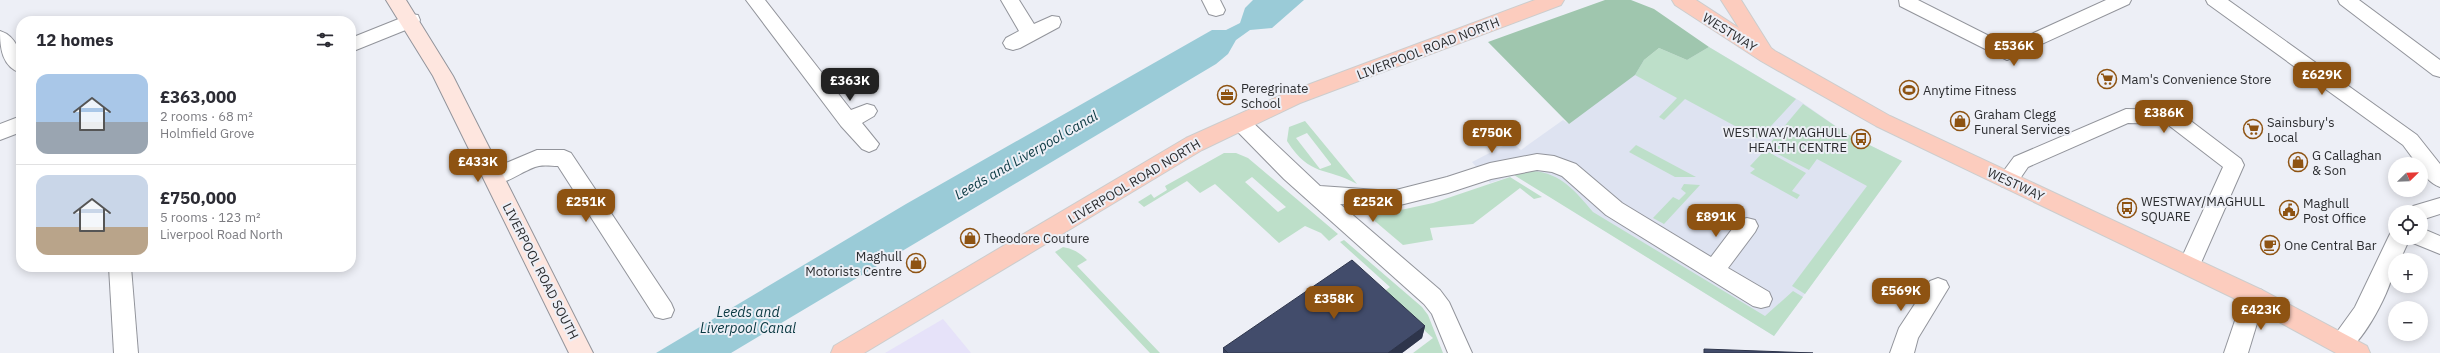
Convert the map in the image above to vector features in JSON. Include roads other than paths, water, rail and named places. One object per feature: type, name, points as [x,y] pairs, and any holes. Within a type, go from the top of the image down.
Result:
[{"type":"main road","name":"LIVERPOOL ROAD SOUTH","points":[[396,0],[411,20],[443,76],[581,353]]},
{"type":"main road","name":"LIVERPOOL ROAD NORTH","points":[[843,353],[1187,147],[1293,98],[1554,0]]},
{"type":"main road","name":"WESTWAY","points":[[1682,0],[1768,56],[1883,121],[2189,266],[2350,348]]},
{"type":"main road","points":[[1731,0],[1768,56]]},
{"type":"street","points":[[755,0],[848,121],[869,144]]},
{"type":"street","points":[[1010,0],[1030,33]]},
{"type":"street","points":[[1907,2],[2007,53],[2122,0]]},
{"type":"street","points":[[2216,0],[2410,140],[2440,180]]},
{"type":"street","points":[[2347,0],[2440,70]]},
{"type":"street","points":[[356,43],[411,20]]},
{"type":"street","points":[[1013,43],[1052,22]]},
{"type":"street","points":[[0,38],[16,59]]},
{"type":"street","points":[[848,121],[867,111]]},
{"type":"street","points":[[2008,180],[2021,162],[2126,116],[2172,117],[2234,165],[2189,266]]},
{"type":"street","points":[[1241,123],[1266,151],[1432,297],[1441,309],[1460,353]]},
{"type":"street","points":[[0,133],[16,125]]},
{"type":"street","points":[[494,177],[537,158],[564,158],[663,310]]},
{"type":"street","points":[[1315,194],[1392,199],[1448,185],[1490,171],[1537,162],[1554,164],[1569,170],[1614,209],[1761,299]]},
{"type":"street","points":[[2428,210],[2440,206]]},
{"type":"street","points":[[1713,271],[1747,226]]},
{"type":"street","points":[[2428,240],[2440,245]]},
{"type":"street","points":[[2350,348],[2364,313],[2396,245]]},
{"type":"street","points":[[120,272],[126,353]]},
{"type":"street","points":[[1902,353],[1907,335],[1938,288]]},
{"type":"street","points":[[2236,353],[2254,298]]},
{"type":"water","name":"Leeds and Liverpool Canal","points":[[1253,0],[1304,0],[1272,28],[1250,30],[1236,40],[1228,54],[1216,64],[731,353],[656,353],[906,204],[1212,30],[1226,30],[1240,23],[1245,8]]},
{"type":"place","name":"Mam's Convenience Store","points":[[2107,79]]},
{"type":"place","name":"Anytime Fitness","points":[[1909,90]]},
{"type":"place","name":"Peregrinate School","points":[[1227,95]]},
{"type":"place","name":"Graham Clegg Funeral Services","points":[[1960,121]]},
{"type":"place","name":"Sainsbury's Local","points":[[2253,129]]},
{"type":"place","name":"WESTWAY/MAGHULL HEALTH CENTRE","points":[[1861,139]]},
{"type":"place","name":"G Callaghan & Son","points":[[2298,162]]},
{"type":"place","name":"WESTWAY/MAGHULL SQUARE","points":[[2127,208]]},
{"type":"place","name":"Maghull Post Office","points":[[2289,210]]},
{"type":"place","name":"Theodore Couture","points":[[970,238]]},
{"type":"place","name":"One Central Bar","points":[[2270,245]]},
{"type":"place","name":"Maghull Motorists Centre","points":[[916,263]]}]
